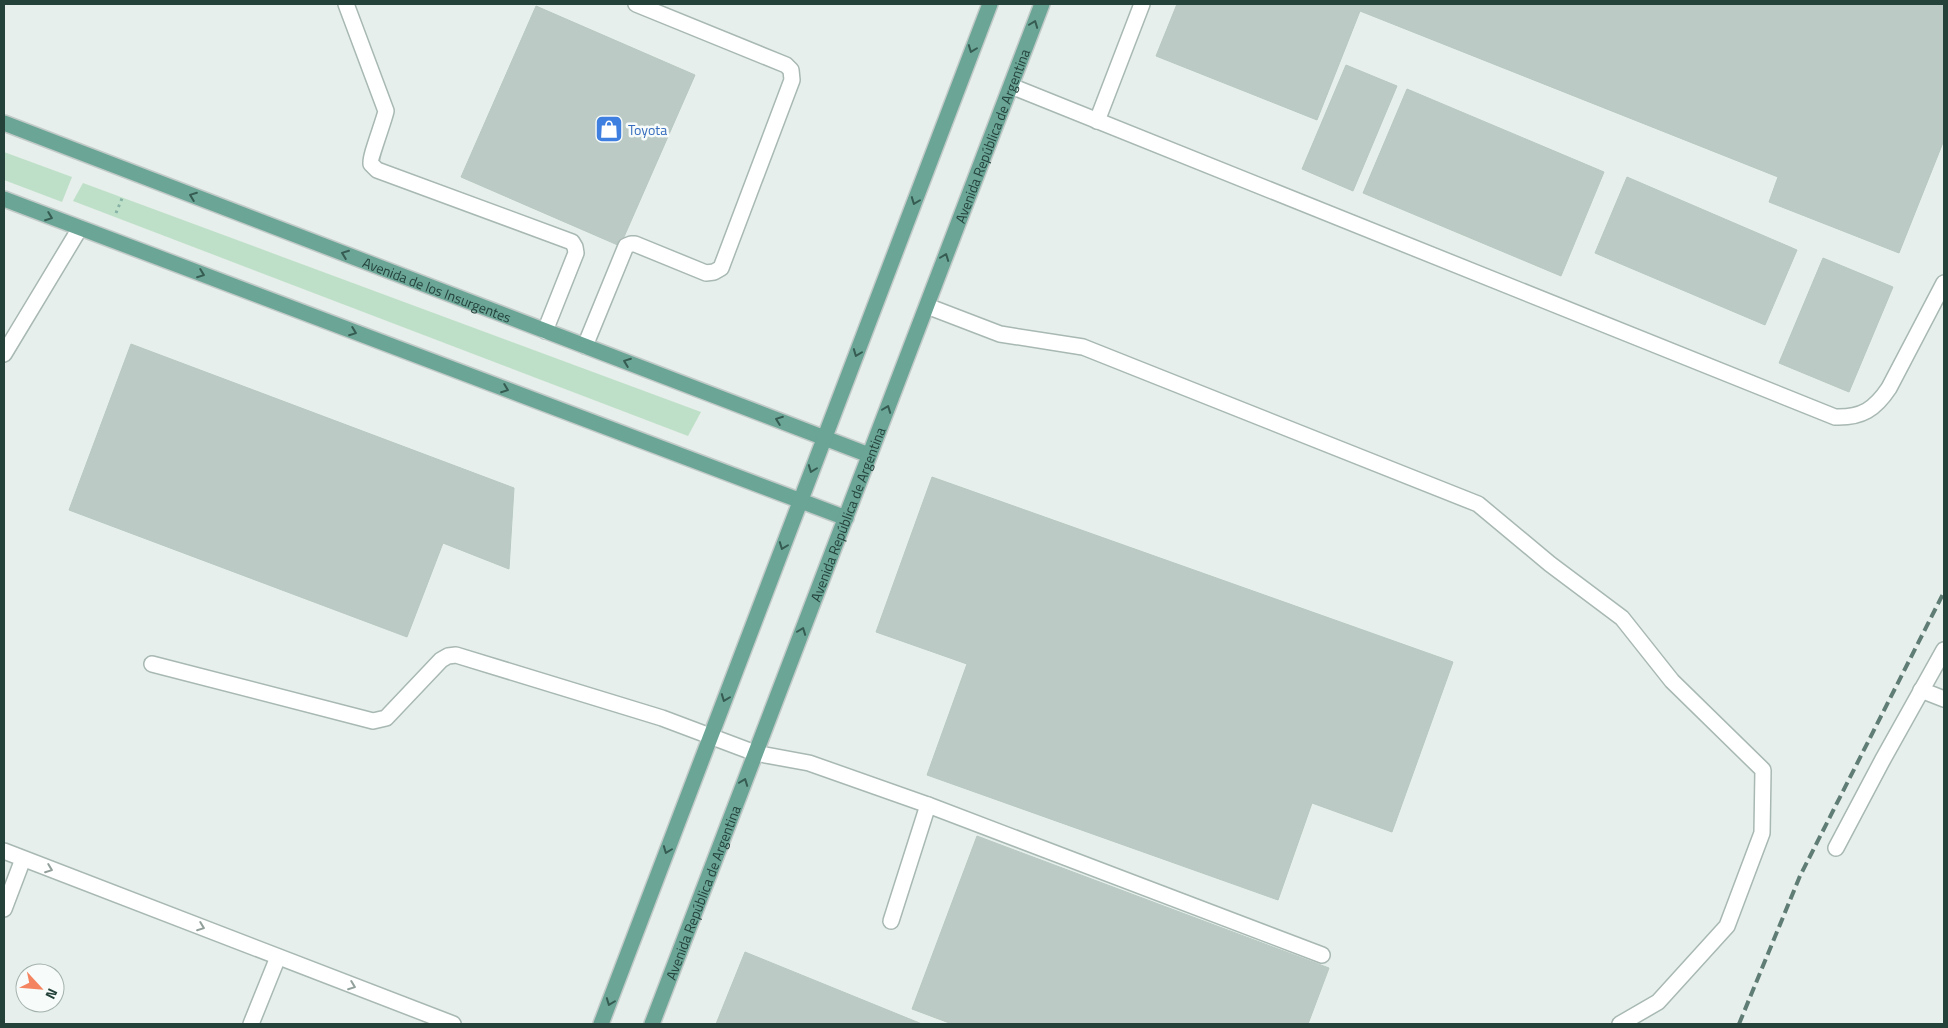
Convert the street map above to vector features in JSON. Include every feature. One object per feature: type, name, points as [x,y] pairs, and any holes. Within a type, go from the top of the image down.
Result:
[{"type":"main road","points":[[601,1024],[990,4]]},
{"type":"main road","name":"Avenida República de Argentina","points":[[652,1024],[1042,4]]},
{"type":"main road","name":"Avenida de los Insurgentes","points":[[4,123],[869,455]]},
{"type":"main road","points":[[4,199],[846,518]]},
{"type":"street","points":[[346,4],[386,111],[370,158],[371,164],[377,170],[572,242],[576,247],[576,253],[545,331]]},
{"type":"street","points":[[585,346],[626,246],[635,244],[706,273],[714,272],[721,268],[792,80],[791,70],[786,65],[636,4]]},
{"type":"street","points":[[1097,121],[1142,4]]},
{"type":"street","points":[[1010,86],[1835,416],[1847,417],[1857,415],[1868,411],[1880,401],[1889,388],[1944,283]]},
{"type":"street","points":[[4,354],[80,228]]},
{"type":"street","points":[[927,306],[1000,334],[1084,347],[1478,504],[1550,564],[1622,618],[1672,681],[1763,770],[1762,833],[1726,926],[1658,1002],[1620,1024]]},
{"type":"street","points":[[1836,848],[1944,650]]},
{"type":"street","points":[[152,664],[373,721],[386,718],[442,660],[456,654],[662,718],[710,738],[755,753],[809,762],[928,805],[1322,955]]},
{"type":"street","points":[[1921,690],[1944,699]]},
{"type":"street","points":[[891,921],[928,805]]},
{"type":"street","points":[[4,851],[453,1024]]},
{"type":"street","points":[[4,909],[24,859]]},
{"type":"street","points":[[251,1024],[278,957]]},
{"type":"path","points":[[106,238],[132,172]]},
{"type":"green space","points":[[4,152],[72,177],[62,202],[4,180]]},
{"type":"green space","points":[[83,183],[701,412],[688,436],[73,201]]},
{"type":"building","points":[[1177,4],[1944,4],[1944,140],[1899,253],[1769,202],[1778,177],[1360,11],[1317,120],[1156,56]]},
{"type":"building","points":[[536,6],[695,75],[620,246],[461,177]]},
{"type":"building","points":[[1346,65],[1397,86],[1353,191],[1302,169]]},
{"type":"building","points":[[1407,89],[1604,172],[1561,276],[1363,193]]},
{"type":"building","points":[[1627,177],[1797,250],[1765,325],[1595,253]]},
{"type":"building","points":[[1823,258],[1893,287],[1849,392],[1779,363]]},
{"type":"building","points":[[131,344],[514,488],[509,569],[443,543],[407,637],[69,510]]},
{"type":"building","points":[[932,477],[1453,662],[1392,832],[1312,803],[1278,900],[927,775],[967,664],[876,632]]},
{"type":"building","points":[[977,836],[1329,968],[1308,1024],[952,1024],[912,1009]]},
{"type":"building","points":[[745,952],[922,1024],[716,1024]]},
{"type":"railway","points":[[1739,1024],[1800,876],[1944,592]]},
{"type":"place","name":"Toyota","points":[[609,129]]}]
